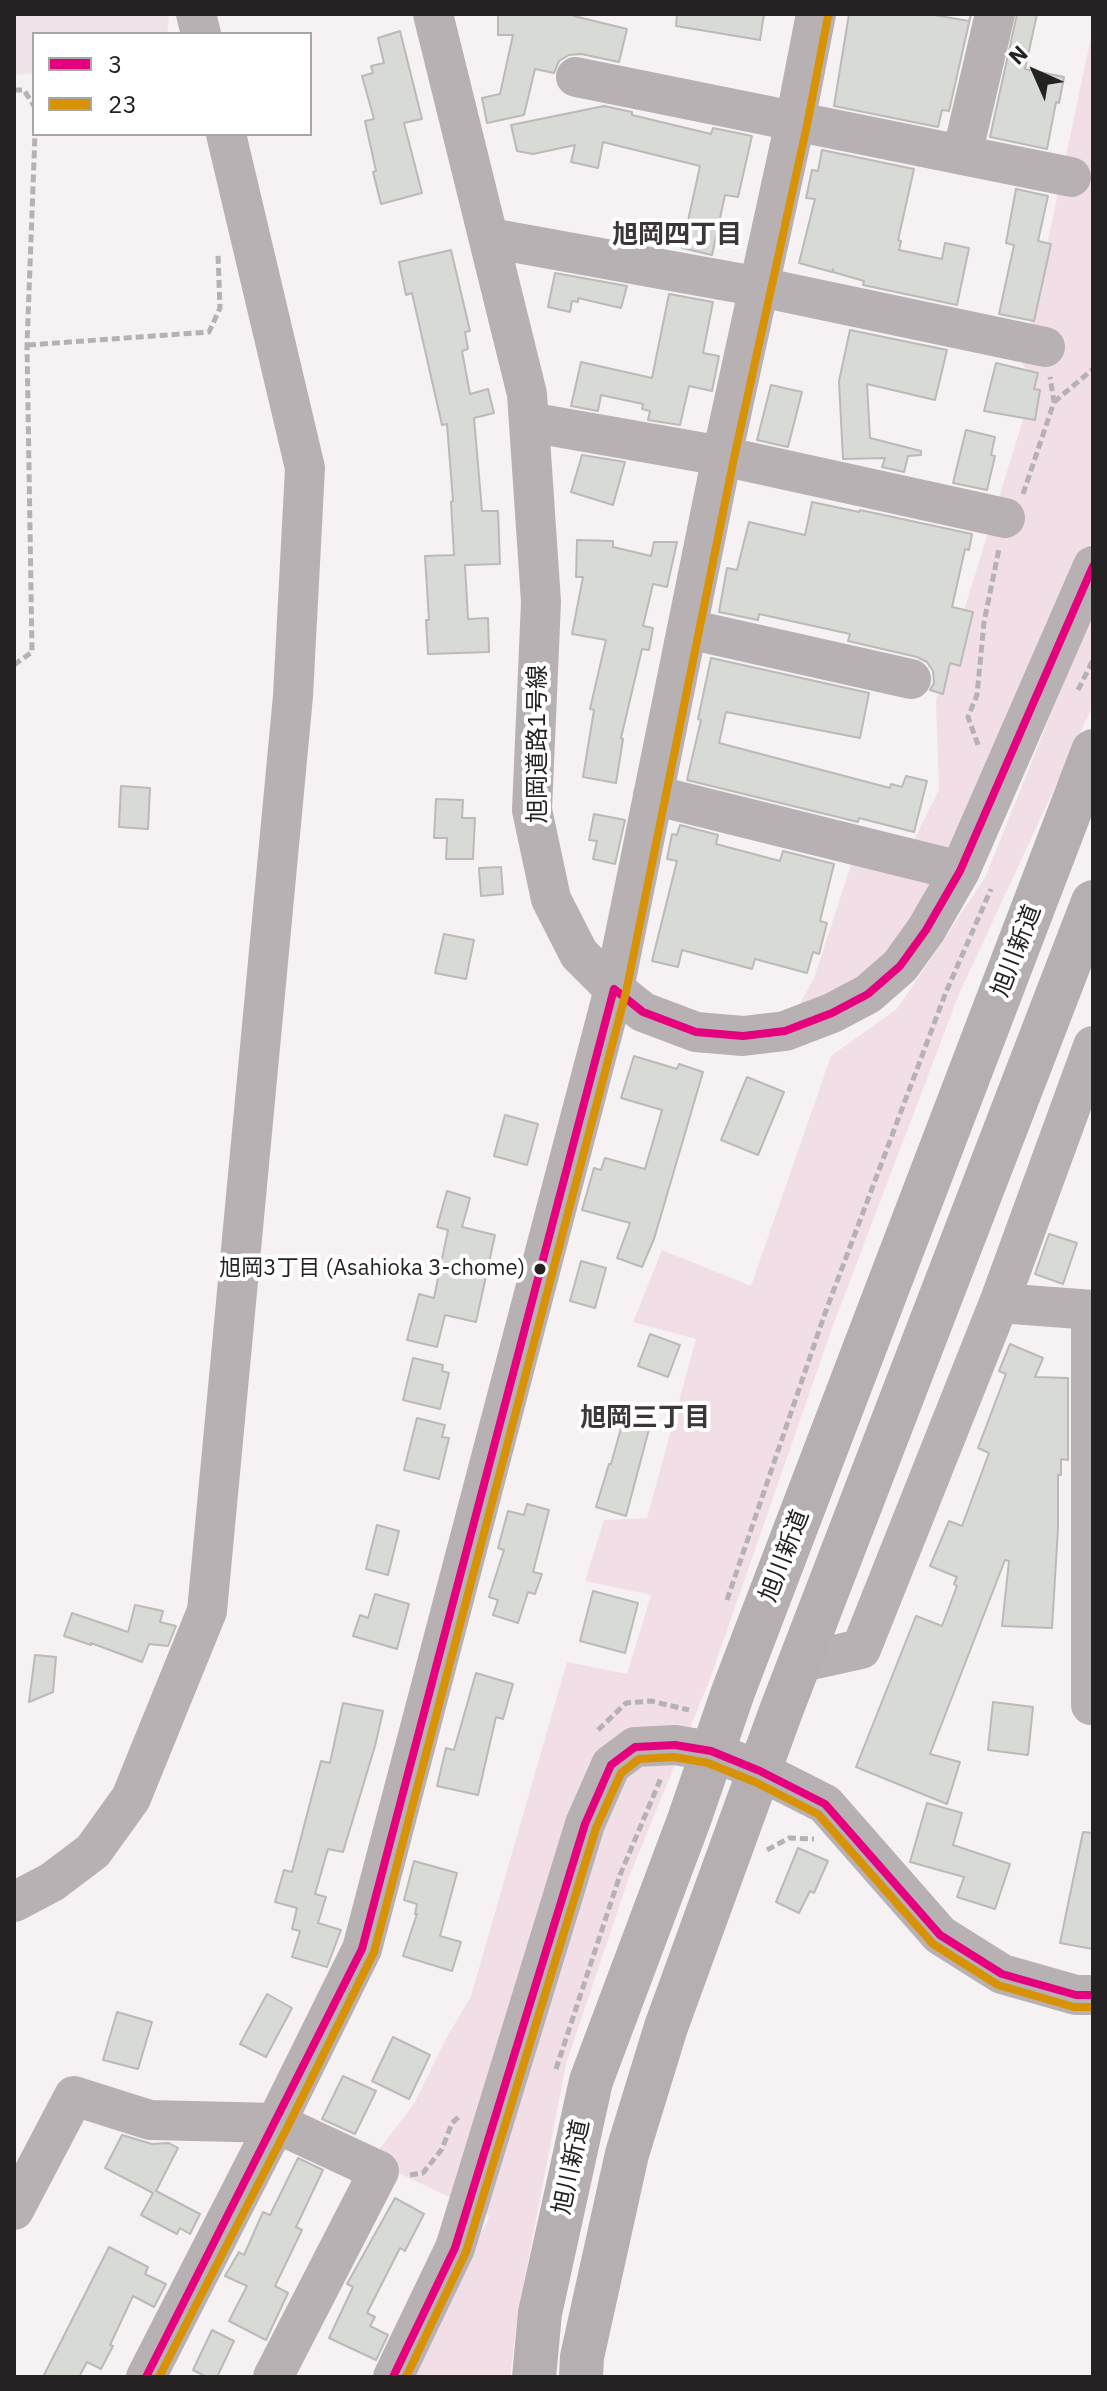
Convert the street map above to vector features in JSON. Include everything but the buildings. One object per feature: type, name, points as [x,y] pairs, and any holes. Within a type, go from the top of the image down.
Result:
[{"type":"highway","name":"旭川新道","points":[[534,2377],[540,2313],[591,2081],[689,1820],[711,1751],[1093,751]]},
{"type":"highway","points":[[581,2377],[582,2357],[627,2154],[666,2027],[760,1771],[1093,902]]},
{"type":"street","name":"旭岡道路1号線","points":[[433,14],[527,394],[541,602],[532,810],[551,899],[579,954],[614,989],[643,1012],[696,1032],[743,1036],[785,1031],[832,1013],[868,994],[900,966],[926,930],[978,875],[1093,566]]},
{"type":"street","points":[[146,2377],[362,1949],[614,989],[816,14]]},
{"type":"street","points":[[962,155],[995,14]]},
{"type":"street","points":[[576,77],[1071,177]]},
{"type":"street","points":[[14,1902],[52,1882],[93,1851],[131,1798],[207,1611],[293,696],[305,468],[226,136]]},
{"type":"street","points":[[490,238],[760,287],[1045,347]]},
{"type":"street","points":[[529,422],[722,456],[1005,518]]},
{"type":"street","points":[[688,629],[911,679]]},
{"type":"street","points":[[653,795],[978,875]]},
{"type":"street","points":[[802,1662],[861,1649],[999,1303],[1093,1046]]},
{"type":"street","points":[[999,1303],[1092,1310],[1093,1705]]},
{"type":"street","points":[[393,2377],[455,2248],[585,1824],[611,1765],[635,1747],[675,1745],[711,1751],[760,1771],[825,1804],[940,1935],[1002,1974],[1076,1995],[1093,1995]]},
{"type":"street","points":[[14,2210],[74,2096],[150,2120],[276,2123],[379,2171],[273,2377]]},
{"type":"path","points":[[14,90],[24,90],[32,103]]},
{"type":"path","points":[[14,665],[32,652],[27,345],[35,136]]},
{"type":"path","points":[[27,345],[209,332],[220,308],[218,244]]},
{"type":"path","points":[[1054,402],[1093,369]]},
{"type":"path","points":[[1076,694],[1093,660]]},
{"type":"path","points":[[968,717],[979,746]]},
{"type":"path","points":[[724,1609],[830,1301],[946,992],[978,875]]},
{"type":"path","points":[[761,1853],[789,1838],[814,1840],[825,1804]]},
{"type":"path","points":[[379,2171],[400,2178],[423,2173],[442,2149],[452,2123],[462,2114]]},
{"type":"shaded area","points":[[14,14],[169,14],[167,32],[32,32],[32,73],[14,75]]},
{"type":"shaded area","points":[[1093,28],[1093,538],[983,821],[926,930],[785,1031],[814,978],[855,853],[902,864],[939,790],[936,701],[1035,381],[1022,363]]},
{"type":"shaded area","points":[[1093,609],[1093,705],[959,994],[832,1328],[710,1679],[629,1877],[566,2064],[518,2313],[510,2377],[406,2377],[490,2216],[371,2160],[414,2104],[471,1996],[567,1662],[627,1674],[651,1595],[585,1581],[604,1520],[647,1518],[696,1339],[633,1322],[662,1250],[751,1286],[831,1056],[897,1009],[985,878]]},
{"type":"transit line","name":"23","points":[[159,2377],[374,1952],[626,992],[734,458],[828,16]]},
{"type":"transit line","name":"3","points":[[614,989],[643,1012],[696,1032],[743,1036],[785,1031],[832,1013],[868,994],[900,966],[926,930],[960,871],[1093,566]]},
{"type":"transit line","name":"3","points":[[146,2377],[362,1949],[614,989]]},
{"type":"transit line","name":"3","points":[[393,2377],[455,2248],[585,1824],[611,1765],[635,1747],[675,1745],[711,1751],[760,1771],[825,1804],[940,1935],[1002,1974],[1076,1995],[1093,1995]]},
{"type":"transit line","name":"23","points":[[406,2377],[466,2252],[596,1828],[621,1773],[639,1759],[674,1757],[708,1763],[755,1782],[818,1814],[933,1944],[998,1985],[1074,2007],[1093,2007]]},
{"type":"place","name":"旭岡3丁目 (Asahioka 3-chome)","points":[[540,1269]]},
{"type":"district","name":"旭岡四丁目","points":[[677,235]]},
{"type":"district","name":"旭岡三丁目","points":[[645,1418]]}]
